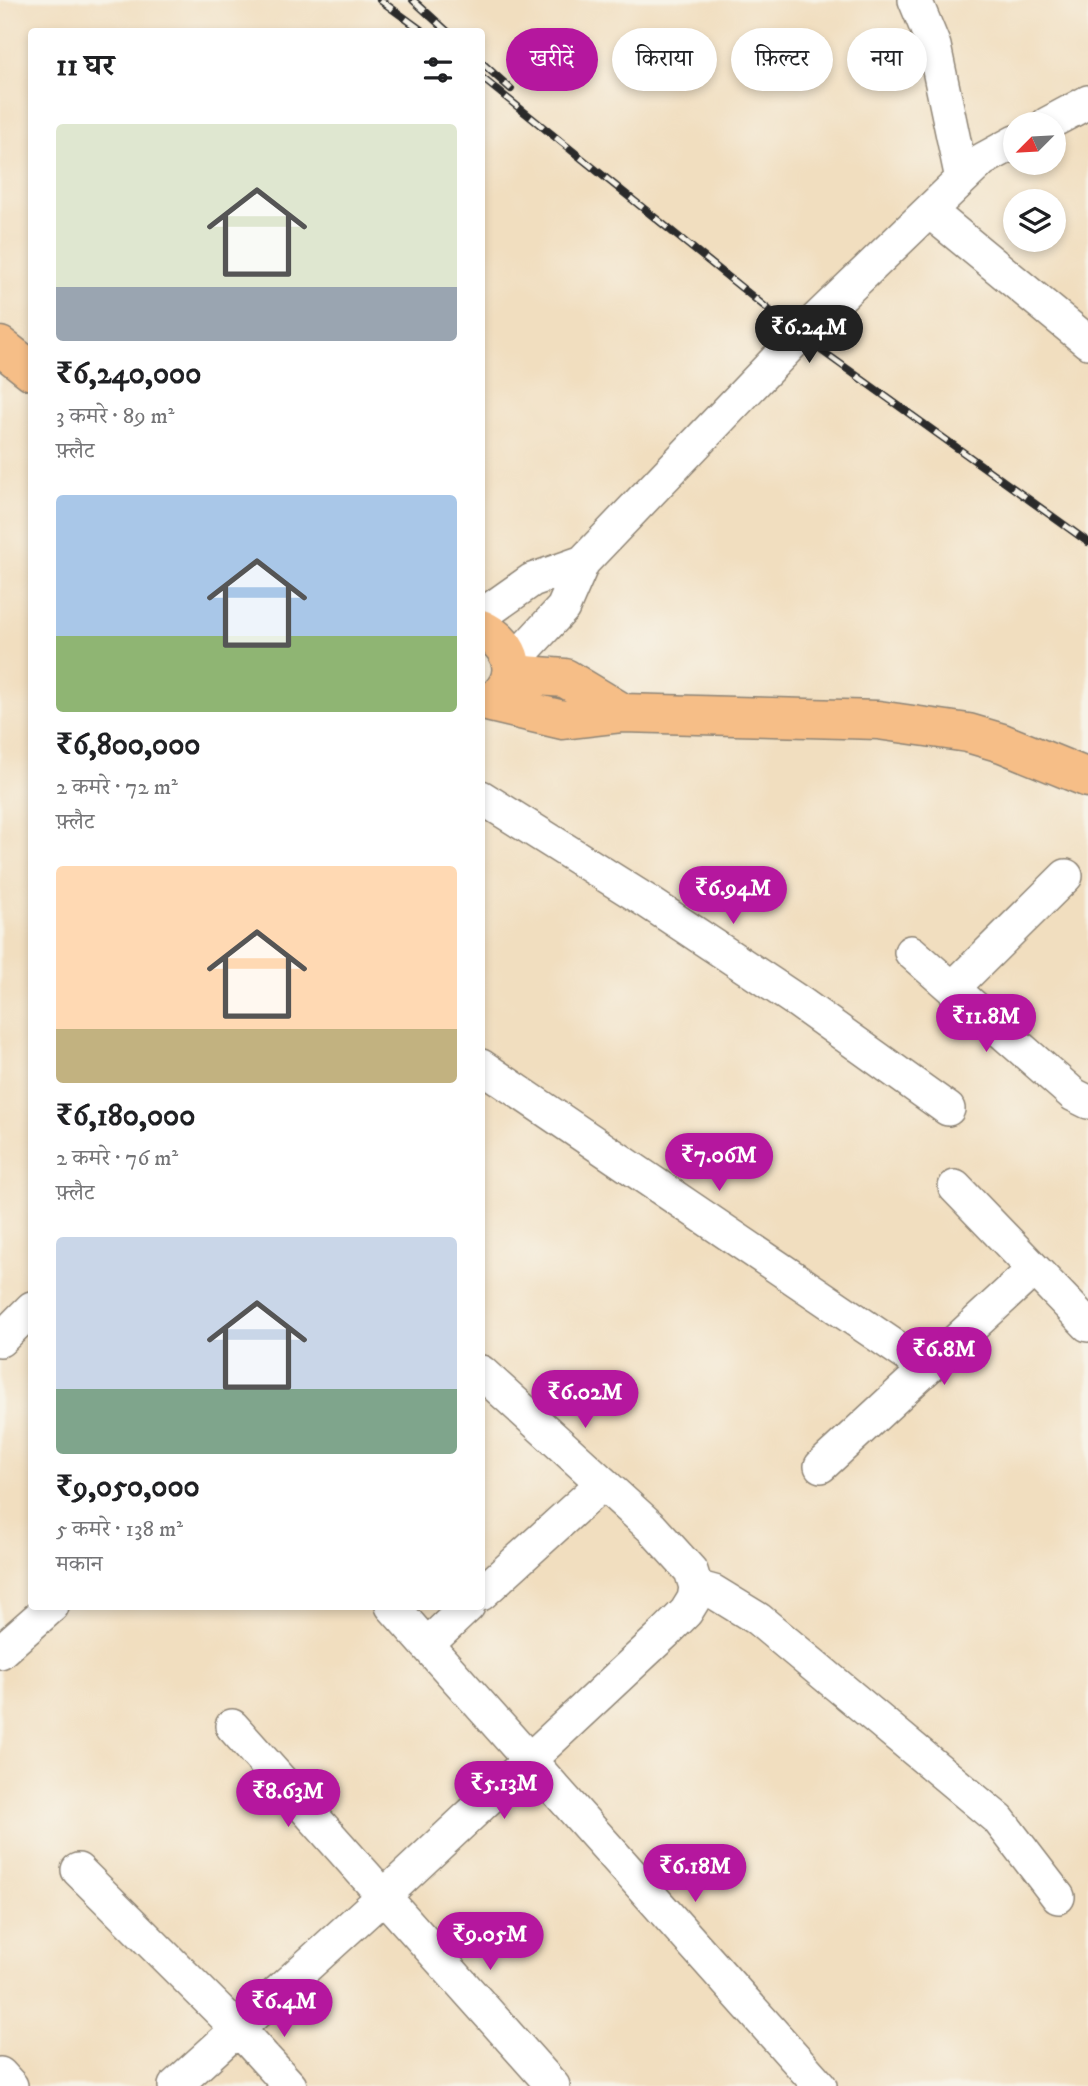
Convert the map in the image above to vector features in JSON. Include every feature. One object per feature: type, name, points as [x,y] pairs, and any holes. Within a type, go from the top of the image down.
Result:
[{"type":"main road","points":[[0,346],[28,368]]},
{"type":"main road","points":[[485,631],[496,636],[507,648],[499,687],[563,720],[623,713],[878,720],[968,733],[1002,743],[1088,778]]},
{"type":"street","points":[[915,0],[934,46],[962,179]]},
{"type":"street","points":[[1066,114],[1088,102]]},
{"type":"street","points":[[499,687],[563,608],[583,562],[800,335],[982,160],[1003,149]]},
{"type":"street","points":[[929,211],[1088,342]]},
{"type":"street","points":[[485,613],[532,580],[583,562]]},
{"type":"street","points":[[485,800],[648,902],[789,996],[948,1109]]},
{"type":"street","points":[[953,988],[1066,876]]},
{"type":"street","points":[[911,952],[1074,1095],[1088,1102]]},
{"type":"street","points":[[485,1069],[925,1367]]},
{"type":"street","points":[[955,1187],[1088,1325]]},
{"type":"street","points":[[821,1466],[1033,1270]]},
{"type":"street","points":[[0,1339],[28,1312]]},
{"type":"street","points":[[175,2086],[530,1759],[686,1612],[694,1599],[696,1587],[691,1571],[680,1557],[485,1376]]},
{"type":"street","points":[[485,1590],[603,1483]]},
{"type":"street","points":[[696,1587],[714,1592],[758,1619],[999,1820],[1058,1897]]},
{"type":"street","points":[[0,1652],[47,1610]]},
{"type":"street","points":[[395,1610],[820,2086]]},
{"type":"street","points":[[426,1645],[464,1610]]},
{"type":"street","points":[[232,1726],[553,2086]]},
{"type":"street","points":[[78,1870],[238,2029],[290,2086]]},
{"type":"street","points":[[0,2074],[11,2086]]},
{"type":"railway","points":[[380,0],[418,28]]},
{"type":"railway","points":[[413,0],[444,28]]},
{"type":"railway","points":[[485,66],[506,84]]},
{"type":"railway","points":[[485,80],[800,335],[1088,542]]}]
